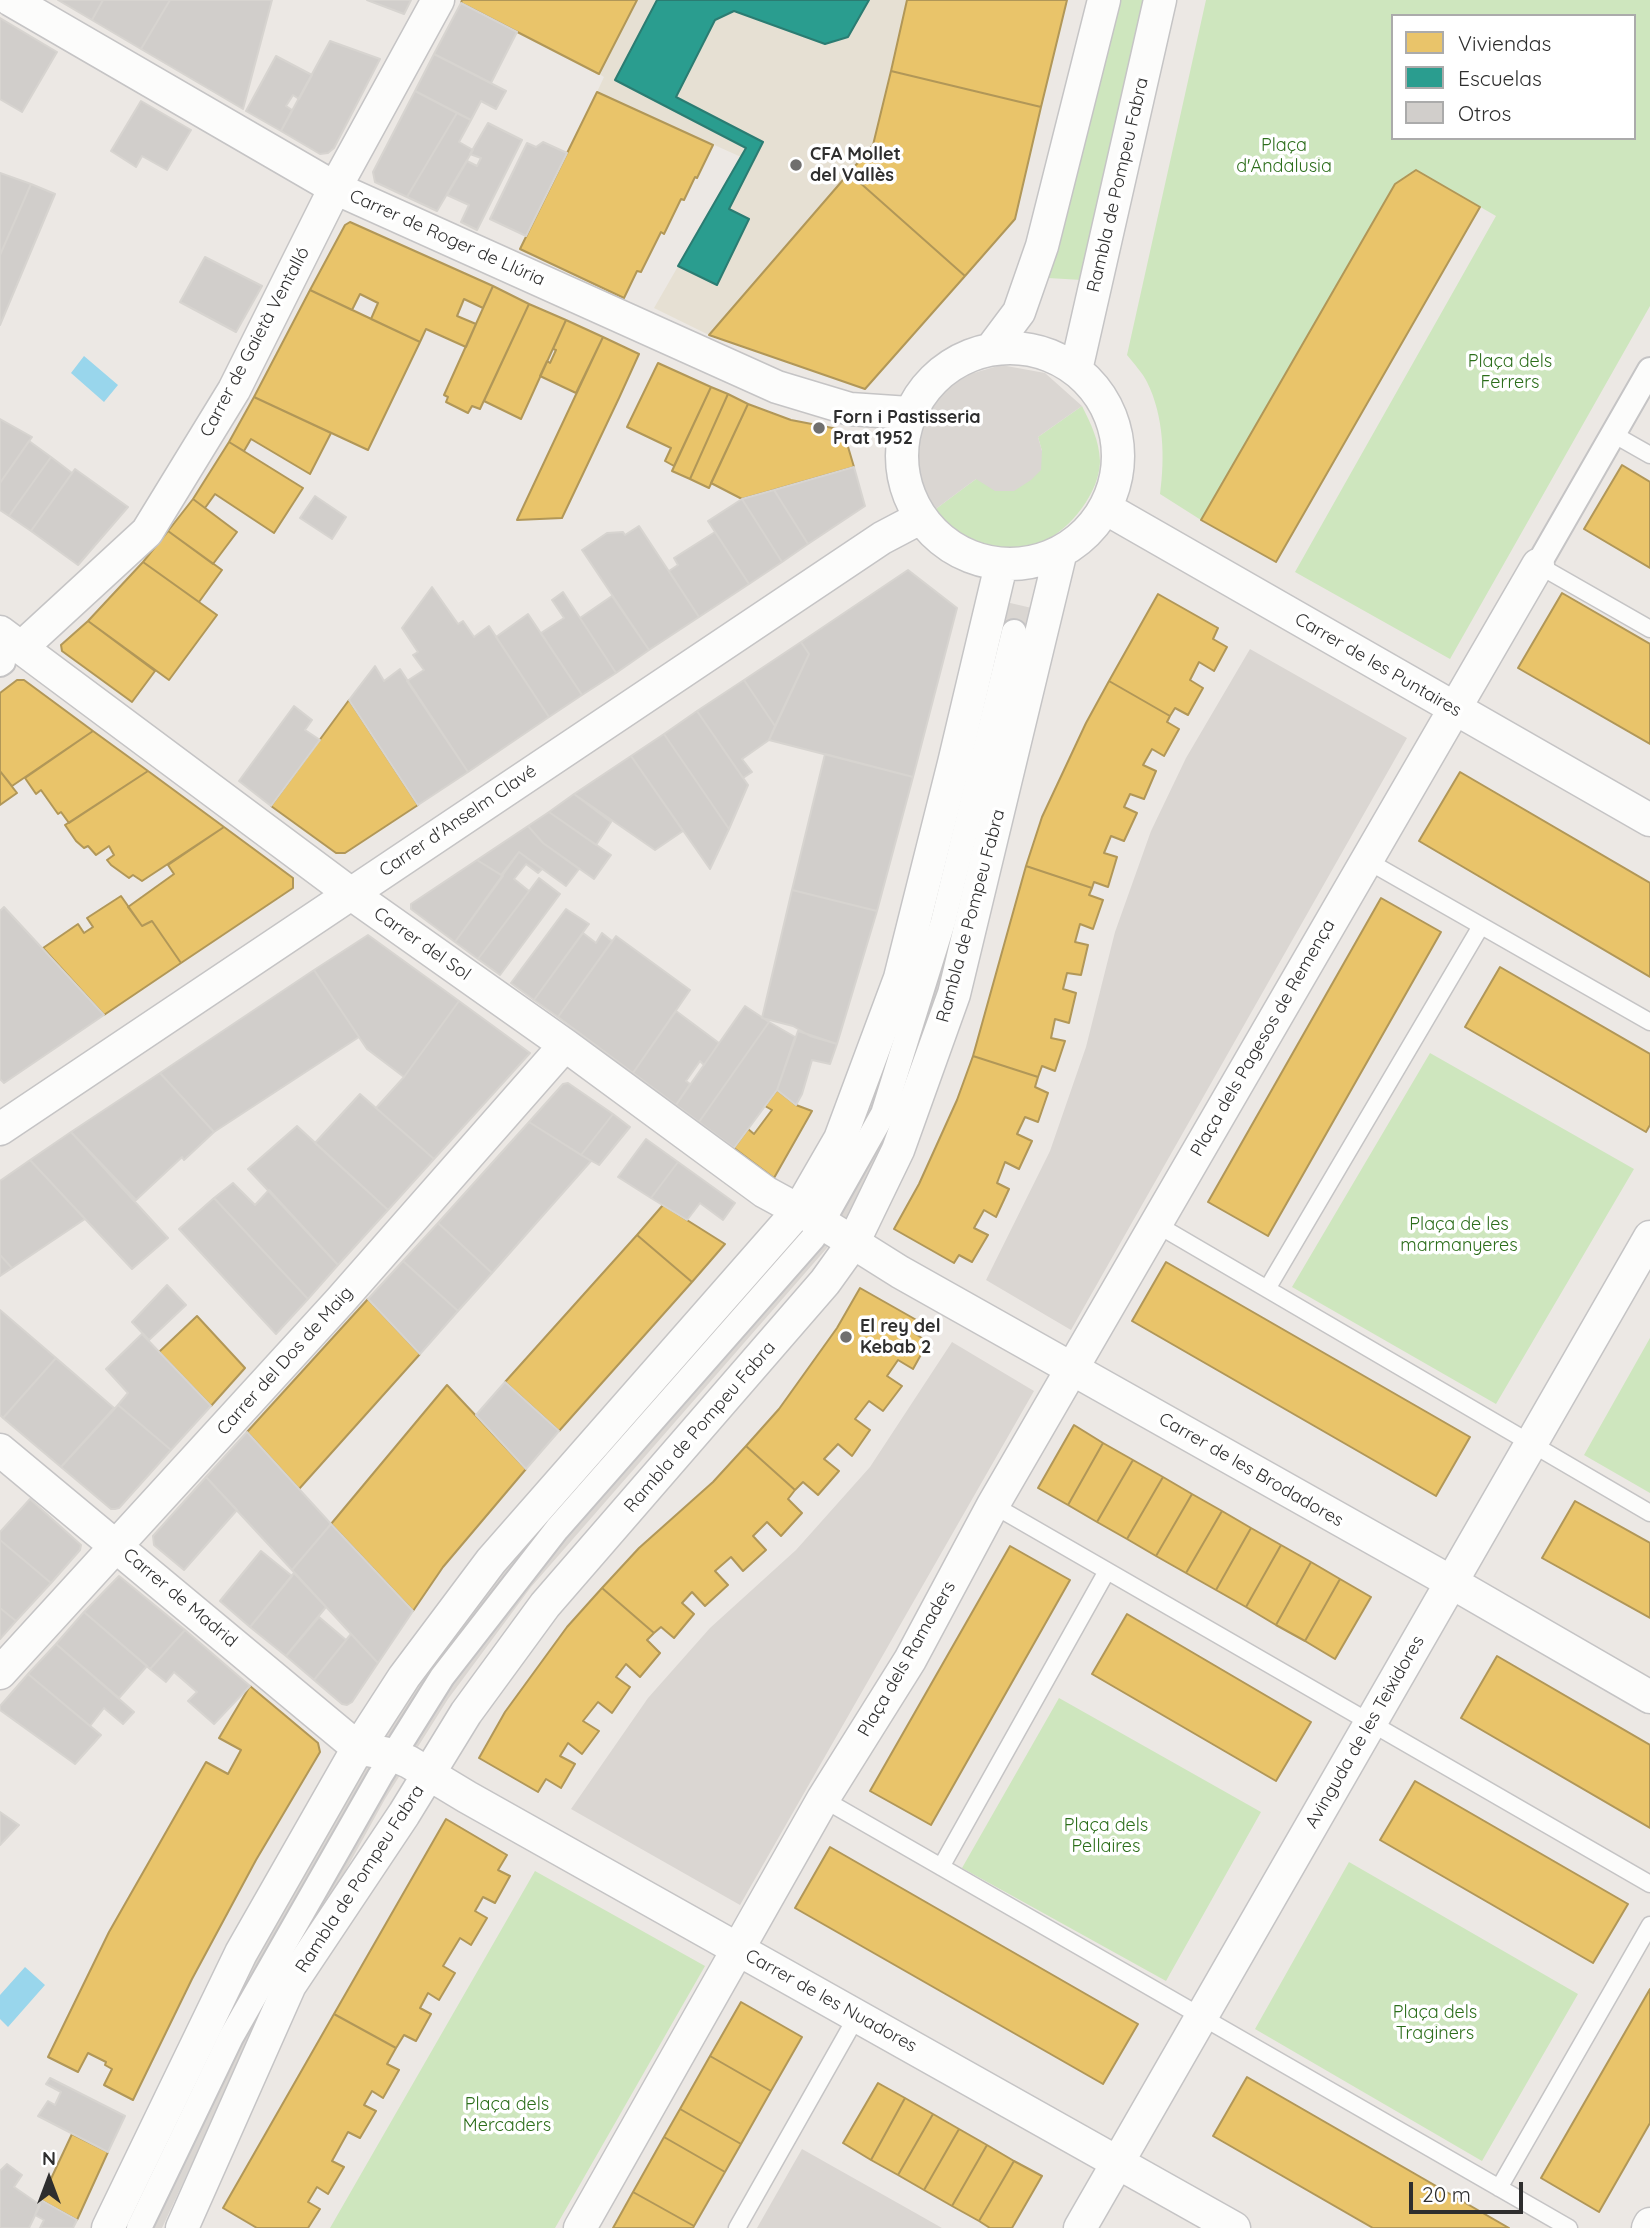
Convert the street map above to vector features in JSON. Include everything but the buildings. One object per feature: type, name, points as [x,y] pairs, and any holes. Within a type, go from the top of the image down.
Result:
[{"type":"street","name":"Carrer de Roger de Llúria","points":[[11,0],[335,188],[777,387],[850,410],[909,413]]},
{"type":"street","name":"Carrer de Gaietà Ventalló","points":[[6,651],[147,533],[233,390],[335,188],[438,0]]},
{"type":"street","points":[[992,348],[1019,312],[1042,246],[1104,0]]},
{"type":"street","name":"Rambla de Pompeu Fabra","points":[[1076,370],[1160,0]]},
{"type":"street","points":[[992,348],[1033,349],[1076,370],[1105,403],[1119,451],[1107,509],[1078,541],[1060,555],[1001,565],[960,553],[920,518],[912,505],[901,465],[909,413],[922,392],[949,365],[992,348]]},
{"type":"street","points":[[1454,708],[1650,370]]},
{"type":"street","name":"Carrer de les Puntaires","points":[[1107,509],[1650,820]]},
{"type":"street","name":"Carrer d'Anselm Clavé","points":[[0,1129],[881,538],[920,518]]},
{"type":"street","name":"Rambla de Pompeu Fabra","points":[[188,2226],[290,1986],[466,1713],[545,1605],[816,1293],[853,1243],[898,1150],[954,994],[1060,555]]},
{"type":"street","name":"Rambla de Pompeu Fabra","points":[[139,2228],[231,2037],[393,1755],[442,1677],[556,1530],[813,1238],[810,1216],[900,978],[1001,565]]},
{"type":"street","name":"Rambla de Pompeu Fabra","points":[[108,2228],[241,1952],[358,1748],[404,1677],[491,1561],[810,1216],[883,1114],[943,922],[1014,632]]},
{"type":"street","name":"Carrer del Sol","points":[[6,651],[565,1045],[765,1192],[853,1243]]},
{"type":"street","name":"Plaça dels Pagesos de Remença","points":[[1073,1368],[1454,708]]},
{"type":"street","name":"Carrer del Dos de Maig","points":[[0,1673],[340,1301],[565,1045]]},
{"type":"street","name":"Avinguda de les Teixidores","points":[[1080,2228],[1650,1237]]},
{"type":"street","name":"Carrer de les Brodadores","points":[[853,1243],[1650,1697]]},
{"type":"street","name":"Plaça dels Ramaders","points":[[737,1948],[823,1799],[910,1660],[993,1505],[1073,1368]]},
{"type":"street","name":"Carrer de Madrid","points":[[0,1450],[358,1748]]},
{"type":"street","name":"Carrer de les Nuadores","points":[[358,1748],[393,1755],[428,1774],[1234,2228]]},
{"type":"street","points":[[580,2228],[737,1948]]},
{"type":"lane","points":[[1613,433],[1650,455]]},
{"type":"lane","points":[[1538,565],[1650,629]]},
{"type":"lane","points":[[1366,860],[1650,1022]]},
{"type":"lane","points":[[1267,1289],[1482,926]]},
{"type":"lane","points":[[1156,1224],[1650,1513]]},
{"type":"lane","points":[[993,1505],[1650,1884]]},
{"type":"lane","points":[[941,1867],[1107,1571]]},
{"type":"lane","points":[[823,1799],[1569,2228]]},
{"type":"lane","points":[[1499,2188],[1650,1925]]},
{"type":"lane","points":[[737,2228],[857,2016]]},
{"type":"shaded area","name":"CFA Mollet del Vallès","points":[[637,0],[907,0],[873,145],[709,335],[654,308],[741,157],[597,92],[604,77],[599,74]]},
{"type":"shaded area","points":[[1001,365],[1045,373],[1082,406],[1038,437],[1042,451],[1041,470],[1031,480],[1014,491],[995,491],[976,479],[933,511],[919,482],[915,451],[928,409],[957,378]]},
{"type":"shaded area","points":[[1006,602],[1036,609],[940,994],[889,1141],[840,1233],[531,1587],[448,1699],[385,1799],[285,1980],[162,2228],[120,2228],[253,1960],[409,1688],[506,1566],[852,1146],[869,1114],[930,922]]},
{"type":"shaded area","points":[[1250,649],[1407,738],[1071,1330],[986,1280],[1050,1151],[1086,1047],[1115,932],[1151,831],[1186,758]]},
{"type":"shaded area","points":[[952,1342],[1034,1391],[740,1905],[571,1809],[648,1698],[710,1628],[796,1550],[870,1467]]},
{"type":"shaded area","points":[[802,2149],[912,2211],[942,2228],[757,2228]]},
{"type":"green space","points":[[1118,0],[1152,0],[1082,280],[1048,278],[1066,217]]},
{"type":"green space","name":"Plaça d'Andalusia","points":[[1206,0],[1650,0],[1650,306],[1450,659],[1295,572],[1496,216],[1416,170],[1395,184],[1201,520],[1160,494],[1163,452],[1160,423],[1153,395],[1145,378],[1127,355]]},
{"type":"green space","points":[[1082,406],[1096,439],[1099,470],[1093,489],[1080,511],[1057,534],[1029,547],[997,549],[980,546],[954,532],[933,511],[976,479],[1042,451],[1038,437]]},
{"type":"green space","name":"Plaça de les marmanyeres","points":[[1430,1053],[1634,1169],[1496,1404],[1292,1287]]},
{"type":"green space","points":[[1650,1338],[1650,1493],[1584,1455]]},
{"type":"green space","name":"Plaça dels Pellaires","points":[[1059,1698],[1261,1812],[1166,1981],[962,1868]]},
{"type":"green space","name":"Plaça dels Traginers","points":[[1349,1862],[1578,1994],[1482,2161],[1255,2029]]},
{"type":"green space","name":"Plaça dels Mercaders","points":[[535,1871],[705,1966],[555,2228],[330,2228]]},
{"type":"water","points":[[84,356],[118,385],[104,402],[71,373]]},
{"type":"water","points":[[25,1967],[45,1985],[8,2027],[0,2019],[0,1995]]},
{"type":"place","name":"CFA Mollet del Vallès","points":[[796,165]]},
{"type":"place","name":"Forn i Pastisseria Prat 1952","points":[[819,428]]},
{"type":"place","name":"El rey del Kebab 2","points":[[846,1337]]},
{"type":"park label","name":"Plaça dels Ferrers","points":[[1510,372]]}]
